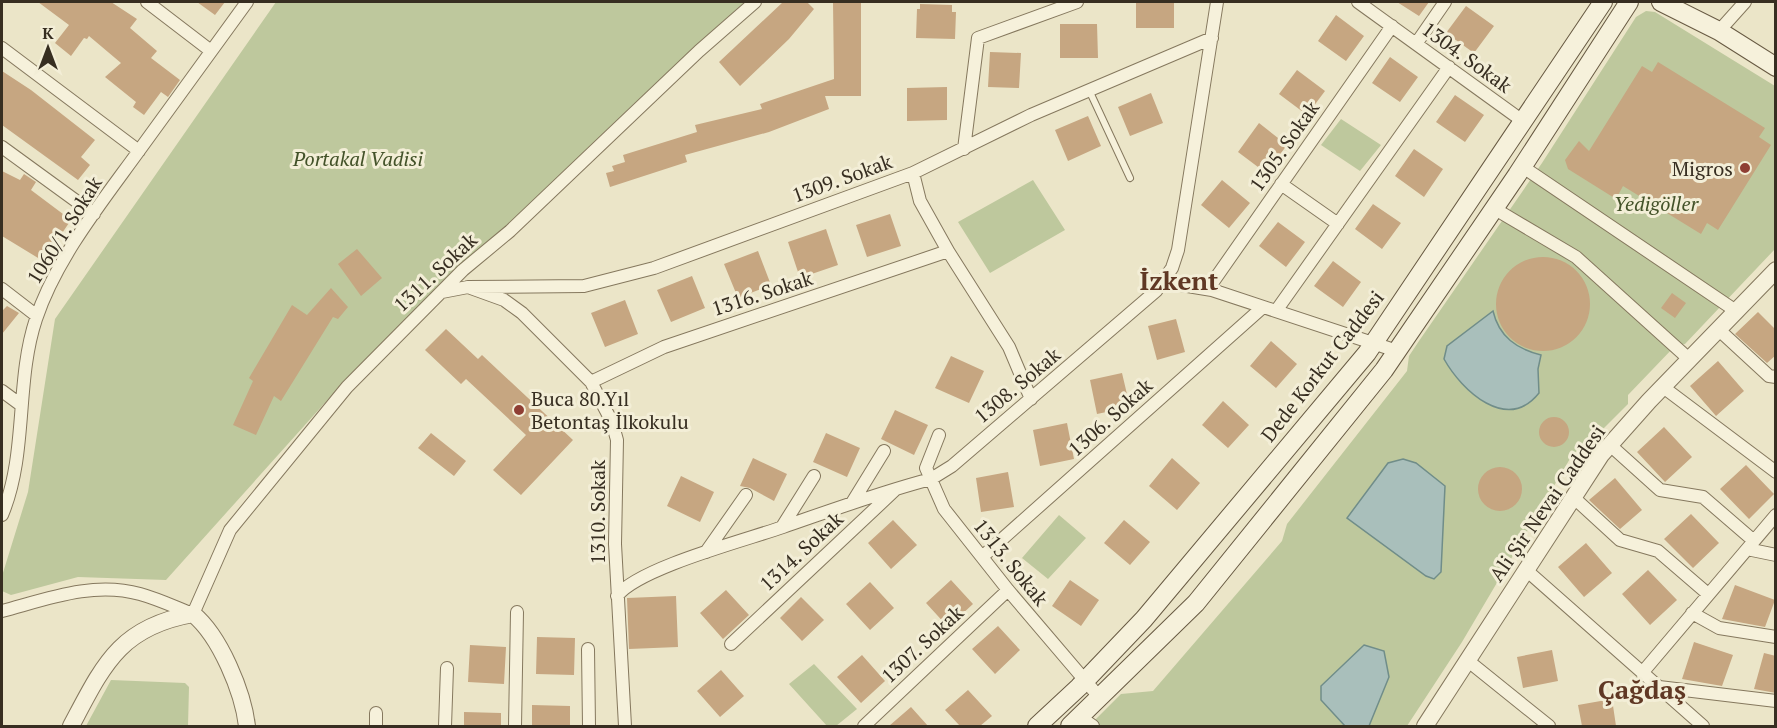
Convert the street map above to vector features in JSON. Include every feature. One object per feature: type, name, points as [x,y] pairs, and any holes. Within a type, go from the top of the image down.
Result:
[{"type":"main road","name":"Dede Korkut Caddesi","points":[[1037,726],[1085,682],[1144,619],[1374,342],[1604,2]]},
{"type":"main road","points":[[1081,723],[1100,698],[1196,603],[1397,351],[1523,167],[1629,2]]},
{"type":"main road","points":[[1661,2],[1719,31]]},
{"type":"main road","points":[[1681,2],[1719,31],[1776,67]]},
{"type":"street","points":[[147,2],[211,51]]},
{"type":"street","name":"1060/1. Sokak","points":[[2,515],[14,474],[25,359],[37,316],[52,283],[94,214],[247,2]]},
{"type":"street","name":"1311. Sokak","points":[[193,614],[230,530],[347,387],[440,292],[510,231],[699,51],[755,2]]},
{"type":"street","points":[[964,148],[978,38],[1077,2]]},
{"type":"street","name":"1308. Sokak","points":[[617,597],[623,588],[636,579],[706,552],[898,487],[931,479],[952,466],[1141,305],[1163,282],[1172,268],[1181,231],[1217,2]]},
{"type":"street","name":"1304. Sokak","points":[[1358,2],[1524,122]]},
{"type":"street","points":[[1416,44],[1445,2]]},
{"type":"street","points":[[1719,31],[1745,2]]},
{"type":"street","name":"1305. Sokak","points":[[1208,289],[1392,26]]},
{"type":"street","name":"1309. Sokak","points":[[468,286],[584,286],[654,268],[913,173],[1089,90],[1212,38]]},
{"type":"street","points":[[2,48],[139,151]]},
{"type":"street","points":[[1276,311],[1449,67]]},
{"type":"street","points":[[2,147],[94,214]]},
{"type":"street","points":[[1523,167],[1736,311]]},
{"type":"street","points":[[913,173],[920,201],[948,251],[1009,347],[1031,399]]},
{"type":"street","points":[[1281,184],[1338,224]]},
{"type":"street","points":[[1495,209],[1576,257],[1689,359]]},
{"type":"street","name":"1316. Sokak","points":[[591,382],[664,347],[948,251]]},
{"type":"street","name":"Ali Şir Nevai Caddesi","points":[[1425,726],[1525,569],[1610,445],[1689,359],[1776,270]]},
{"type":"street","points":[[1163,282],[1208,289],[1397,351]]},
{"type":"street","points":[[440,292],[468,286]]},
{"type":"street","name":"1310. Sokak","points":[[468,286],[504,300],[522,313],[591,382],[612,422],[617,440],[617,597],[625,726]]},
{"type":"street","points":[[2,289],[37,316]]},
{"type":"street","name":"1306. Sokak","points":[[982,557],[1263,306]]},
{"type":"street","points":[[1718,329],[1769,376],[1776,377]]},
{"type":"street","points":[[1663,387],[1776,472]]},
{"type":"street","points":[[2,391],[21,405]]},
{"type":"street","name":"1313. Sokak","points":[[939,435],[927,468],[944,510],[1008,590],[1100,698]]},
{"type":"street","points":[[1610,445],[1660,490],[1703,497],[1750,545],[1776,555]]},
{"type":"street","points":[[852,503],[884,451]]},
{"type":"street","points":[[782,527],[814,476]]},
{"type":"street","name":"1314. Sokak","points":[[731,644],[898,487]]},
{"type":"street","points":[[706,552],[746,495]]},
{"type":"street","points":[[1573,497],[1620,540],[1658,552],[1708,594]]},
{"type":"street","points":[[1642,673],[1776,515]]},
{"type":"street","points":[[1525,569],[1703,726]]},
{"type":"street","points":[[2,611],[76,591],[111,589],[141,594],[193,614],[200,620],[228,662],[239,689],[247,726]]},
{"type":"street","name":"1307. Sokak","points":[[864,726],[1008,590]]},
{"type":"street","points":[[515,726],[517,612]]},
{"type":"street","points":[[1692,613],[1719,628],[1776,637]]},
{"type":"street","points":[[71,726],[100,671],[127,640],[171,618],[193,614]]},
{"type":"street","points":[[588,649],[589,726]]},
{"type":"street","points":[[1467,660],[1548,726]]},
{"type":"street","points":[[445,726],[447,668]]},
{"type":"street","points":[[1657,687],[1776,701]]},
{"type":"street","points":[[376,713],[376,726]]},
{"type":"lane","points":[[1089,90],[1130,178]]},
{"type":"green space","name":"Portakal Vadisi","points":[[276,2],[756,2],[331,396],[166,580],[78,577],[11,595],[2,591],[2,576],[28,492],[55,319]]},
{"type":"green space","name":"Yedigöller","points":[[1646,11],[1655,12],[1775,86],[1775,249],[1685,344],[1675,346],[1628,395],[1628,404],[1571,457],[1462,642],[1407,726],[1089,726],[1121,694],[1153,691],[1282,541],[1287,524],[1407,371],[1409,356],[1542,163],[1636,17]]},
{"type":"green space","points":[[1341,119],[1381,145],[1360,171],[1321,145]]},
{"type":"green space","points":[[1033,180],[1065,230],[990,273],[958,222]]},
{"type":"green space","points":[[1059,515],[1086,538],[1048,579],[1022,558]]},
{"type":"green space","points":[[814,664],[857,709],[836,726],[827,726],[789,684]]},
{"type":"green space","points":[[111,680],[185,683],[189,687],[188,726],[86,726]]},
{"type":"water","points":[[1493,311],[1500,328],[1510,341],[1541,355],[1538,369],[1539,393],[1526,404],[1513,409],[1500,408],[1486,403],[1462,383],[1444,359],[1447,346]]},
{"type":"water","points":[[1403,459],[1416,463],[1445,486],[1441,572],[1434,579],[1426,576],[1347,518],[1388,463]]},
{"type":"water","points":[[1364,645],[1384,651],[1389,677],[1369,726],[1345,726],[1321,700],[1321,686]]},
{"type":"building","points":[[38,2],[111,2],[137,19],[130,28],[157,51],[151,58],[180,80],[168,97],[161,92],[144,115],[133,107],[136,102],[105,77],[121,63],[89,36],[87,39],[84,38],[71,56],[55,43],[69,25]]},
{"type":"building","points":[[197,2],[225,2],[215,15]]},
{"type":"building","points":[[783,2],[807,2],[814,9],[789,39],[740,86],[719,62]]},
{"type":"building","points":[[833,2],[861,2],[861,96],[825,96],[829,109],[769,132],[685,155],[687,162],[610,187],[606,173],[614,171],[612,166],[625,162],[623,155],[697,132],[695,125],[762,109],[760,104],[834,79]]},
{"type":"building","points":[[1136,2],[1174,2],[1174,28],[1136,28]]},
{"type":"building","points":[[1397,2],[1429,2],[1419,16]]},
{"type":"building","points":[[920,4],[952,5],[952,12],[956,12],[955,39],[916,38],[917,9],[920,9]]},
{"type":"building","points":[[1466,6],[1494,26],[1474,53],[1446,33]]},
{"type":"building","points":[[1336,15],[1364,36],[1346,61],[1318,41]]},
{"type":"building","points":[[1060,24],[1097,24],[1098,58],[1060,58]]},
{"type":"building","points":[[990,52],[1021,53],[1019,88],[988,87]]},
{"type":"building","points":[[1390,57],[1418,77],[1400,102],[1372,83]]},
{"type":"building","points":[[1658,62],[1765,128],[1759,137],[1771,145],[1718,230],[1707,223],[1701,234],[1623,186],[1616,199],[1568,169],[1565,160],[1579,141],[1589,151],[1642,66],[1652,72]]},
{"type":"building","points":[[1297,70],[1325,91],[1307,115],[1279,94]]},
{"type":"building","points":[[2,71],[31,90],[95,140],[81,157],[90,165],[78,180],[2,125]]},
{"type":"building","points":[[947,87],[947,120],[907,121],[907,88]]},
{"type":"building","points":[[1151,93],[1163,123],[1130,136],[1118,107]]},
{"type":"building","points":[[1455,95],[1484,115],[1465,142],[1436,122]]},
{"type":"building","points":[[1088,116],[1101,146],[1068,161],[1055,130]]},
{"type":"building","points":[[1259,123],[1287,145],[1266,173],[1238,152]]},
{"type":"building","points":[[1414,149],[1443,169],[1424,197],[1395,176]]},
{"type":"building","points":[[2,171],[20,180],[24,174],[36,182],[31,190],[71,220],[43,261],[2,236]]},
{"type":"building","points":[[1222,180],[1250,203],[1229,228],[1201,205]]},
{"type":"building","points":[[1373,204],[1401,223],[1382,249],[1355,229]]},
{"type":"building","points":[[890,214],[901,246],[867,257],[856,225]]},
{"type":"building","points":[[1278,222],[1305,242],[1286,267],[1259,246]]},
{"type":"building","points":[[826,229],[838,265],[800,278],[788,242]]},
{"type":"building","points":[[357,249],[382,278],[361,296],[338,264]]},
{"type":"building","points":[[758,251],[771,285],[738,298],[724,264]]},
{"type":"building","points":[[1534,257],[1552,257],[1577,270],[1587,286],[1590,304],[1587,322],[1577,338],[1552,351],[1534,351],[1509,338],[1496,313],[1496,295],[1509,270]]},
{"type":"building","points":[[1333,261],[1361,282],[1343,307],[1314,286]]},
{"type":"building","points":[[692,276],[705,308],[671,322],[657,290]]},
{"type":"building","points":[[331,288],[348,307],[338,319],[333,317],[281,401],[274,396],[256,435],[233,425],[253,381],[249,378],[292,305],[307,315]]},
{"type":"building","points":[[1672,293],[1686,303],[1675,318],[1661,308]]},
{"type":"building","points":[[625,300],[638,334],[605,347],[591,313]]},
{"type":"building","points":[[7,306],[19,313],[2,334],[2,311]]},
{"type":"building","points":[[1758,312],[1776,330],[1776,355],[1767,363],[1735,334]]},
{"type":"building","points":[[1176,319],[1185,352],[1157,360],[1148,326]]},
{"type":"building","name":"Buca 80.Yıl Betontaş İlkokulu","points":[[446,329],[478,359],[482,355],[573,440],[521,495],[493,470],[526,435],[466,379],[461,384],[425,350]]},
{"type":"building","points":[[1271,341],[1297,364],[1276,388],[1250,366]]},
{"type":"building","points":[[951,356],[984,371],[969,403],[935,388]]},
{"type":"building","points":[[1718,361],[1744,391],[1716,416],[1690,386]]},
{"type":"building","points":[[1122,373],[1130,407],[1097,414],[1090,380]]},
{"type":"building","points":[[1223,401],[1249,425],[1228,448],[1202,425]]},
{"type":"building","points":[[895,410],[928,425],[914,455],[881,439]]},
{"type":"building","points":[[1554,417],[1564,422],[1569,432],[1564,442],[1554,447],[1544,442],[1539,432],[1544,422]]},
{"type":"building","points":[[1067,423],[1074,459],[1040,466],[1033,430]]},
{"type":"building","points":[[1664,427],[1692,457],[1665,482],[1637,452]]},
{"type":"building","points":[[431,433],[466,461],[454,476],[418,448]]},
{"type":"building","points":[[826,433],[860,448],[847,477],[813,462]]},
{"type":"building","points":[[753,458],[787,474],[774,501],[750,488],[740,486]]},
{"type":"building","points":[[1172,458],[1200,483],[1177,510],[1149,486]]},
{"type":"building","points":[[1746,465],[1774,494],[1749,519],[1720,489]]},
{"type":"building","points":[[1500,467],[1509,468],[1516,473],[1521,480],[1521,498],[1516,505],[1509,510],[1500,511],[1491,510],[1484,505],[1479,498],[1478,489],[1479,480],[1484,473],[1491,468]]},
{"type":"building","points":[[1008,472],[1014,507],[981,512],[976,478]]},
{"type":"building","points":[[681,476],[714,492],[700,522],[667,506]]},
{"type":"building","points":[[1615,478],[1642,510],[1620,529],[1589,500]]},
{"type":"building","points":[[1691,514],[1719,543],[1693,568],[1664,539]]},
{"type":"building","points":[[893,520],[917,545],[891,569],[868,543]]},
{"type":"building","points":[[1124,520],[1150,542],[1130,565],[1104,543]]},
{"type":"building","points":[[1586,543],[1612,573],[1584,597],[1558,567]]},
{"type":"building","points":[[1648,570],[1677,600],[1650,625],[1622,594]]},
{"type":"building","points":[[951,580],[973,604],[948,627],[926,603]]},
{"type":"building","points":[[1070,580],[1099,600],[1081,626],[1052,606]]},
{"type":"building","points":[[870,582],[894,608],[870,630],[846,604]]},
{"type":"building","points":[[1735,585],[1775,600],[1765,627],[1722,619]]},
{"type":"building","points":[[726,590],[749,615],[723,639],[700,613]]},
{"type":"building","points":[[676,596],[678,647],[629,649],[627,598]]},
{"type":"building","points":[[801,597],[824,620],[802,641],[780,618]]},
{"type":"building","points":[[998,626],[1020,650],[995,674],[972,649]]},
{"type":"building","points":[[537,637],[575,638],[574,675],[536,674]]},
{"type":"building","points":[[1694,642],[1733,655],[1722,686],[1682,679]]},
{"type":"building","points":[[470,645],[506,647],[504,684],[468,682]]},
{"type":"building","points":[[1552,650],[1558,681],[1523,688],[1517,657]]},
{"type":"building","points":[[1764,653],[1776,656],[1776,693],[1754,689]]},
{"type":"building","points":[[862,655],[885,681],[861,703],[837,677]]},
{"type":"building","points":[[721,670],[744,696],[720,717],[697,691]]},
{"type":"building","points":[[968,690],[992,716],[980,726],[960,726],[945,710]]},
{"type":"building","points":[[1612,699],[1616,726],[1582,726],[1578,705]]},
{"type":"building","points":[[532,705],[570,706],[570,726],[532,726]]},
{"type":"building","points":[[911,707],[928,726],[889,726]]},
{"type":"building","points":[[464,712],[501,713],[501,726],[464,726]]},
{"type":"place","name":"Migros","points":[[1745,168]]},
{"type":"place","name":"Buca 80.Yıl Betontaş İlkokulu","points":[[519,410]]},
{"type":"district","name":"İzkent","points":[[1179,280]]},
{"type":"district","name":"Çağdaş","points":[[1642,689]]}]
